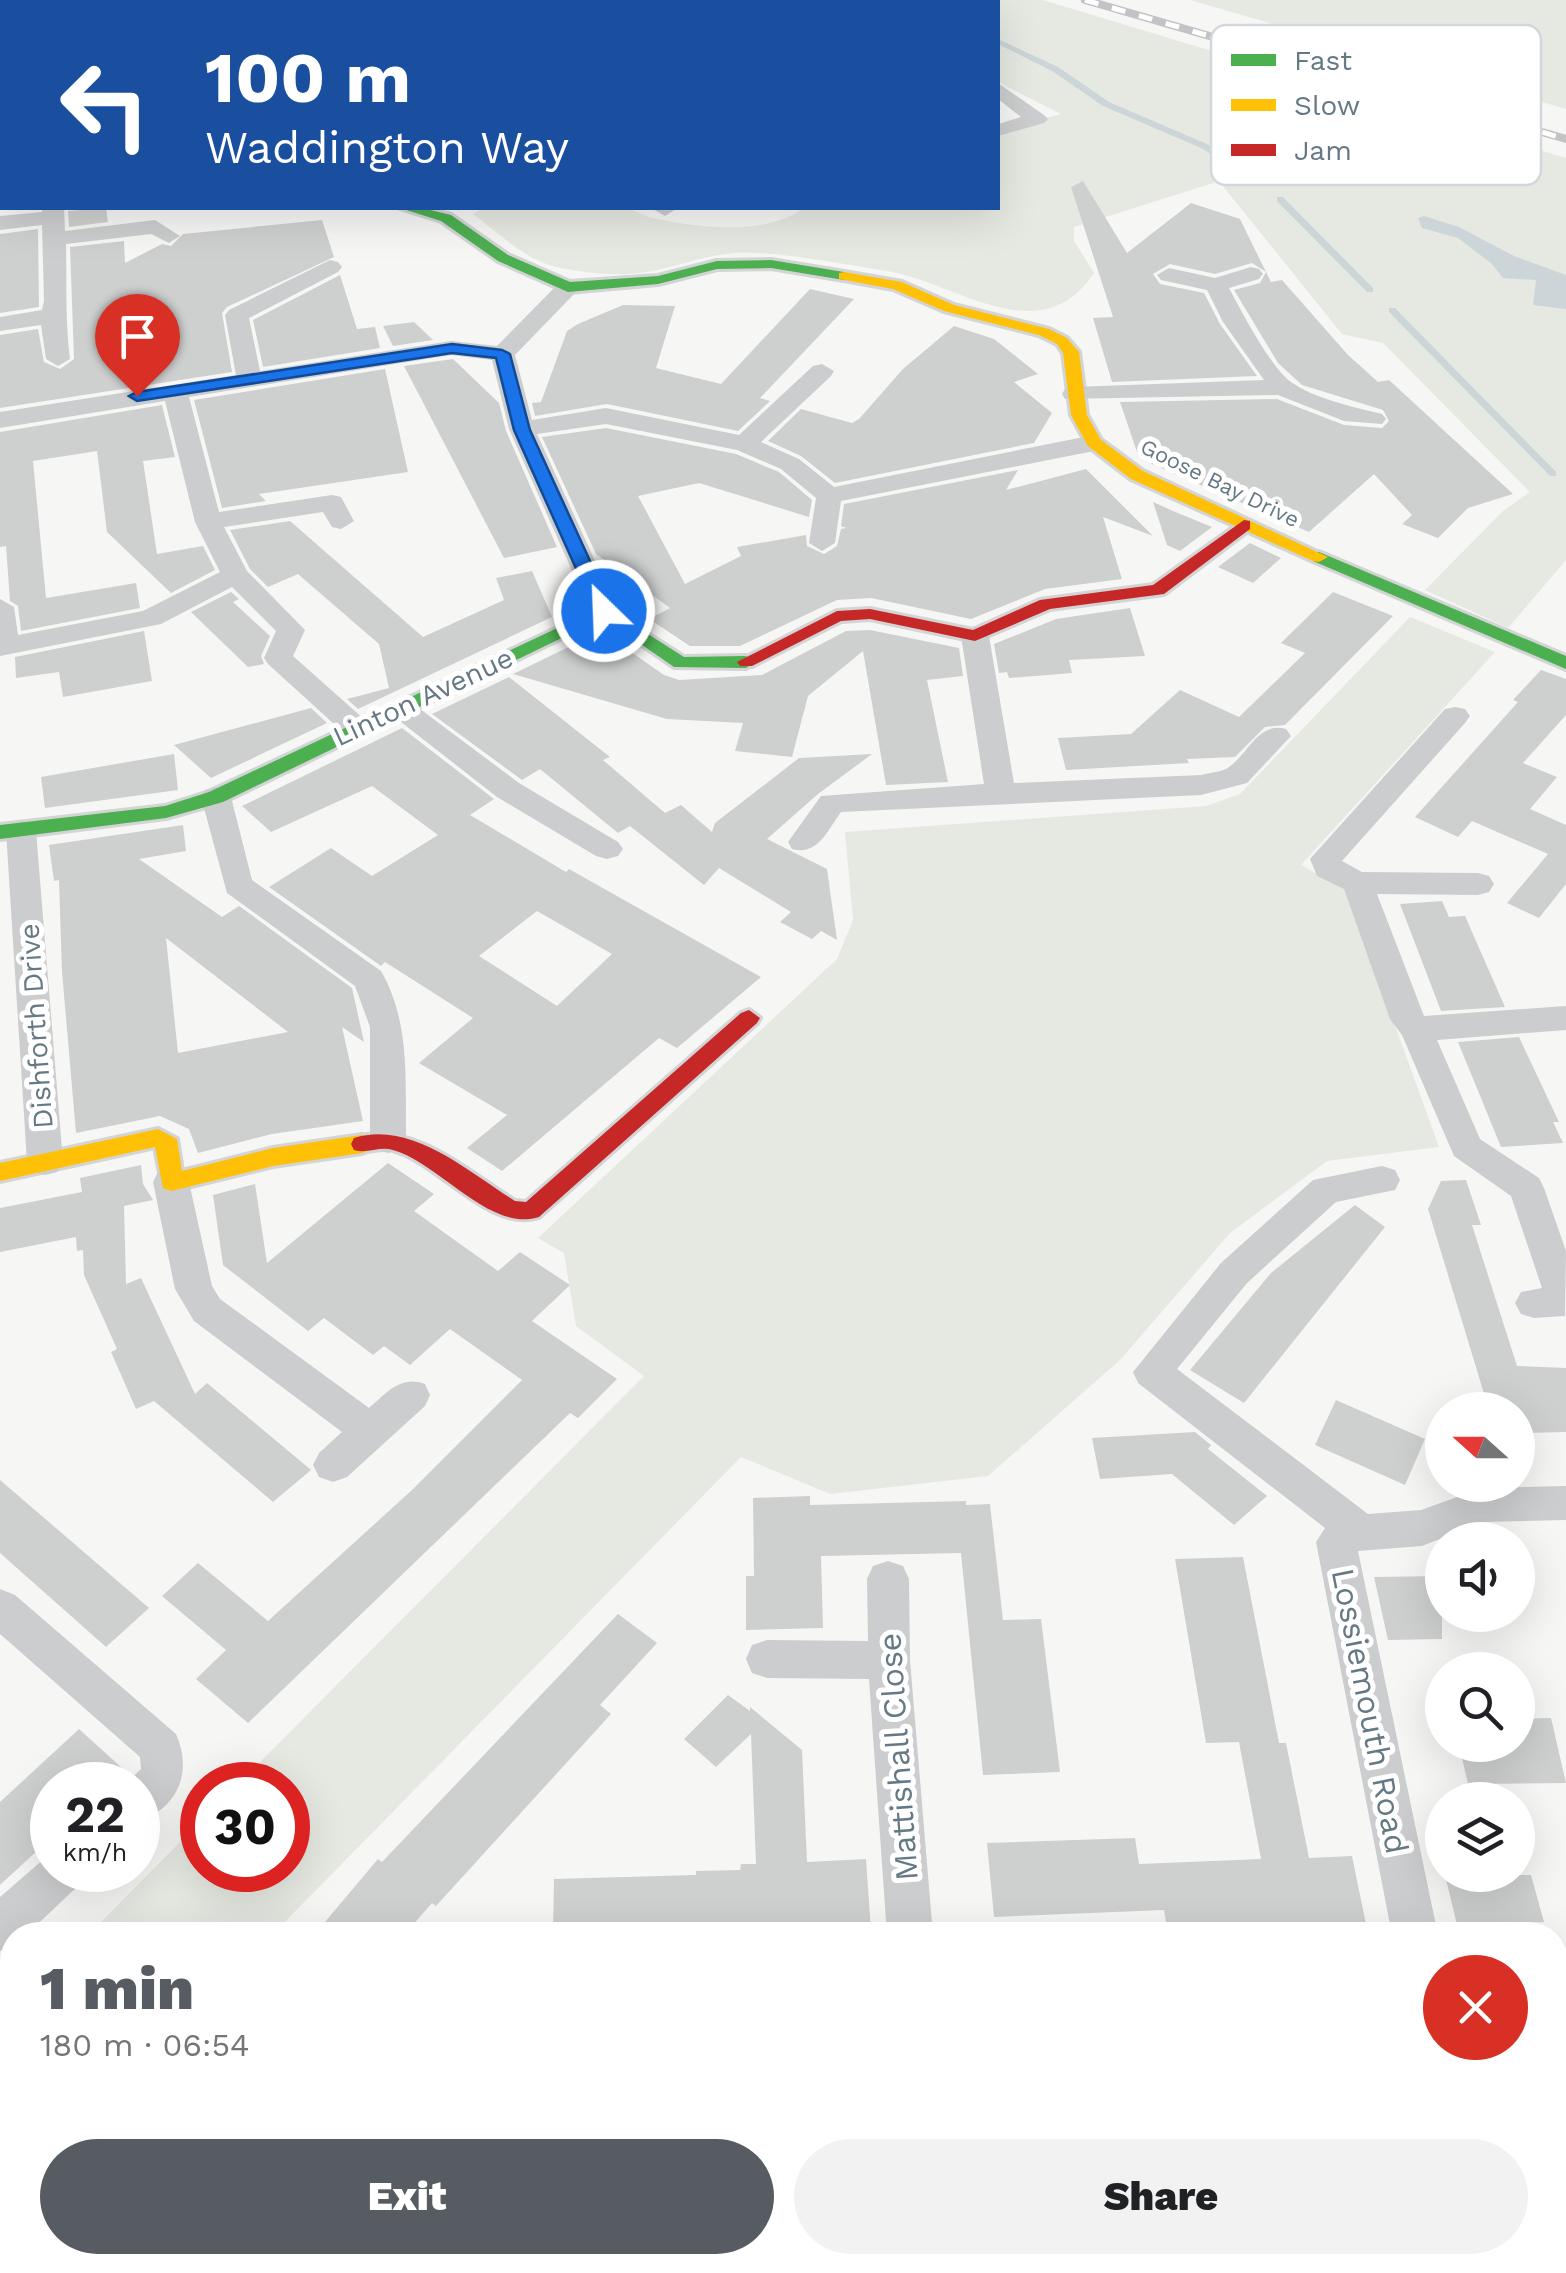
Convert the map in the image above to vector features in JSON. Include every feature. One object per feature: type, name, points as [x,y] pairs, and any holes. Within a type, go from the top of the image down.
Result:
[{"type":"street","points":[[1000,90],[1037,118],[1000,129]]},
{"type":"street","points":[[426,210],[454,213],[503,258],[568,287],[658,280],[717,265],[771,264],[897,285],[950,308],[1014,322],[1062,341],[1072,352],[1074,394],[1094,442],[829,496]]},
{"type":"street","points":[[53,221],[56,301],[52,316],[58,359]]},
{"type":"street","points":[[0,223],[53,221],[155,228],[169,236]]},
{"type":"street","points":[[250,379],[238,315],[330,267]]},
{"type":"street","points":[[1169,275],[1216,285],[1251,274]]},
{"type":"street","points":[[1216,285],[1235,322],[1281,388]]},
{"type":"street","points":[[502,354],[568,287]]},
{"type":"street","points":[[0,324],[52,316]]},
{"type":"street","points":[[0,420],[452,348],[502,354]]},
{"type":"street","points":[[502,354],[522,430],[604,611],[680,663],[748,662],[836,616],[870,614],[975,636],[1046,604],[1158,590],[1244,525]]},
{"type":"street","points":[[744,444],[822,372]]},
{"type":"street","points":[[1074,394],[1281,388],[1353,416],[1373,418]]},
{"type":"street","points":[[175,391],[208,522],[235,575],[291,630],[278,658],[355,728]]},
{"type":"street","points":[[522,430],[606,416],[744,444],[790,464],[829,496]]},
{"type":"street","name":"Goose Bay Drive","points":[[1094,442],[1138,475],[1244,525],[1566,663]]},
{"type":"street","points":[[822,543],[829,496]]},
{"type":"street","points":[[208,522],[332,503],[341,521]]},
{"type":"street","points":[[0,607],[3,646],[151,618],[235,575]]},
{"type":"street","name":"Linton Avenue","points":[[11,832],[166,812],[216,797],[604,611]]},
{"type":"street","points":[[975,636],[1001,793]]},
{"type":"street","points":[[402,709],[508,790],[607,849]]},
{"type":"street","points":[[1456,716],[1326,859],[1328,869],[1357,883],[1478,884]]},
{"type":"street","points":[[803,842],[832,803],[1201,785],[1236,776],[1276,736]]},
{"type":"street","points":[[216,797],[238,885],[369,979],[388,1027],[388,1140]]},
{"type":"street","name":"Dishforth Drive","points":[[11,832],[46,1162]]},
{"type":"street","points":[[1357,883],[1407,1019],[1416,1029],[1466,1146],[1526,1188],[1565,1301],[1534,1303]]},
{"type":"street","points":[[171,1182],[273,1157],[388,1140],[403,1144],[511,1210],[531,1211],[748,1018]]},
{"type":"street","points":[[1416,1029],[1566,1018]]},
{"type":"street","points":[[0,1172],[158,1138],[169,1145],[171,1182],[194,1289],[207,1310],[370,1431]]},
{"type":"street","points":[[1362,1532],[1152,1372],[1234,1273],[1326,1190],[1382,1180]]},
{"type":"street","points":[[333,1464],[410,1394]]},
{"type":"street","name":"Lossiemouth Road","points":[[1411,1922],[1336,1542],[1362,1532],[1422,1528],[1482,1505],[1566,1503]]},
{"type":"street","name":"Mattishall Close","points":[[888,1578],[889,1660],[909,1922]]},
{"type":"street","points":[[0,1608],[161,1748],[160,1780]]},
{"type":"street","points":[[767,1658],[889,1660]]},
{"type":"street","points":[[7,1922],[39,1892]]},
{"type":"shaded area","points":[[1000,0],[1043,0],[1211,51],[1211,184],[1074,227],[1074,241],[1094,273],[1072,297],[1049,308],[1023,311],[996,306],[887,271],[771,254],[724,254],[624,274],[567,269],[534,258],[473,214],[480,210],[631,210],[671,222],[731,227],[771,223],[800,210],[1000,210],[1000,130],[1061,114],[1000,83]]},
{"type":"shaded area","points":[[1190,0],[1566,0],[1566,109],[1541,102],[1541,25],[1276,25]]},
{"type":"shaded area","points":[[1541,150],[1566,158],[1566,560],[1508,628],[1425,590],[1503,511],[1530,492],[1383,343],[1342,334],[1222,185],[1541,185]]},
{"type":"shaded area","points":[[1424,216],[1459,227],[1514,256],[1566,275],[1566,309],[1533,305],[1536,280],[1503,278],[1492,264],[1458,238],[1422,228],[1418,218]]},
{"type":"shaded area","points":[[1410,617],[1495,652],[1301,865],[1346,890],[1439,1147],[1327,1161],[1230,1233],[1120,1360],[988,1476],[830,1494],[741,1457],[285,1922],[101,1922],[131,1892],[160,1892],[160,1862],[180,1842],[180,1892],[310,1892],[310,1762],[260,1762],[644,1376],[576,1326],[564,1253],[538,1238],[837,959],[853,920],[845,832],[1206,806],[1240,794]]},
{"type":"building","points":[[1083,181],[1127,253],[1191,203],[1240,219],[1266,272],[1252,263],[1215,274],[1170,264],[1153,274],[1160,284],[1204,293],[1220,324],[1257,376],[1112,382],[1093,318],[1113,317],[1071,187]]},
{"type":"building","points":[[106,210],[108,222],[69,227],[68,211]]},
{"type":"building","points":[[322,220],[334,257],[227,307],[222,313],[232,372],[0,408],[0,335],[38,329],[44,362],[60,369],[74,359],[70,247],[124,241],[125,263],[162,244],[171,246],[183,234]]},
{"type":"building","points":[[38,229],[39,307],[0,313],[0,234]]},
{"type":"building","points":[[1266,272],[1271,282],[1282,280],[1348,355],[1378,382],[1389,380],[1513,494],[1468,508],[1438,538],[1402,524],[1412,515],[1374,474],[1309,532],[1152,464],[1137,452],[1120,402],[1277,399],[1344,425],[1382,428],[1389,421],[1383,410],[1302,385],[1278,363],[1234,290],[1260,283]]},
{"type":"building","points":[[340,275],[357,329],[375,327],[380,348],[263,367],[253,320]]},
{"type":"building","points":[[810,289],[854,299],[760,398],[770,401],[738,431],[607,404],[535,416],[532,403],[541,402],[567,331],[578,324],[623,305],[675,306],[656,368],[721,384]]},
{"type":"building","points":[[414,322],[433,340],[393,346],[383,326]]},
{"type":"building","points":[[954,326],[994,339],[1038,374],[1014,382],[1052,413],[1034,443],[835,483],[801,456],[768,441],[801,409],[852,423],[859,419],[903,369]]},
{"type":"building","points":[[453,359],[499,403],[506,431],[557,547],[504,558],[404,366]]},
{"type":"building","points":[[385,369],[408,472],[259,494],[266,501],[222,508],[194,400]]},
{"type":"building","points":[[162,405],[175,457],[143,461],[157,554],[203,546],[215,570],[171,593],[107,532],[97,451],[33,461],[46,598],[136,583],[140,608],[21,631],[18,606],[10,601],[6,546],[0,547],[0,432]]},
{"type":"building","points":[[606,428],[736,454],[779,472],[812,500],[809,517],[699,483],[638,496],[685,584],[741,556],[737,547],[806,535],[807,546],[824,554],[837,546],[841,529],[846,528],[841,526],[844,504],[1018,470],[1006,490],[1086,469],[1153,536],[1103,517],[1122,579],[1045,589],[971,619],[871,598],[837,600],[740,646],[690,646],[649,619],[670,608],[596,554],[542,437]]},
{"type":"building","points":[[1153,502],[1212,527],[1180,551],[1167,545]]},
{"type":"building","points":[[290,521],[423,637],[504,600],[496,578],[532,571],[552,617],[358,709],[347,699],[389,688],[379,644],[298,574],[268,587],[250,569],[230,530]]},
{"type":"building","points":[[1250,543],[1281,558],[1253,583],[1218,567]]},
{"type":"building","points":[[231,592],[239,599],[233,602],[270,636],[261,656],[264,664],[248,667],[191,612]]},
{"type":"building","points":[[1333,592],[1393,616],[1285,725],[1265,727],[1235,757],[1066,770],[1058,738],[1131,734],[1180,690],[1239,717],[1305,653],[1281,643]]},
{"type":"building","points":[[1130,608],[1145,656],[1069,660],[1072,673],[1009,678],[1007,672],[999,673],[994,644],[1056,619]]},
{"type":"building","points":[[870,630],[959,648],[963,676],[927,680],[948,782],[886,785],[863,651],[808,696],[792,757],[735,751],[743,723],[667,719],[513,674],[581,641],[592,648],[611,638],[664,675],[679,680],[762,675],[846,631]]},
{"type":"building","points":[[144,631],[152,681],[63,697],[59,672],[16,678],[15,657]]},
{"type":"building","points":[[1541,670],[1566,679],[1566,715],[1523,763],[1557,777],[1530,809],[1566,825],[1566,884],[1539,918],[1507,903],[1548,854],[1472,821],[1458,837],[1415,817],[1518,702],[1513,700]]},
{"type":"building","points":[[509,677],[610,757],[603,760],[665,813],[681,805],[712,832],[715,823],[799,758],[872,754],[767,839],[827,869],[837,940],[821,931],[812,939],[780,922],[791,912],[719,868],[704,885],[630,826],[618,833],[540,769],[522,780],[432,714]]},
{"type":"building","points":[[311,708],[327,723],[211,778],[174,745]]},
{"type":"building","points":[[402,728],[494,799],[470,815],[566,872],[569,869],[761,977],[677,1048],[659,1038],[502,1171],[467,1148],[507,1115],[419,1063],[473,1018],[385,962],[381,966],[269,887],[331,848],[372,876],[438,835],[372,786],[271,832],[242,806]],"holes":[[[537,911],[612,954],[557,1006],[479,956]]]},
{"type":"building","points":[[174,754],[178,790],[45,808],[41,777]]},
{"type":"building","points":[[183,825],[186,851],[139,859],[222,917],[239,906],[352,988],[364,1042],[342,1027],[363,1121],[272,1134],[198,1153],[189,1129],[160,1116],[76,1133],[62,972],[59,880],[54,881],[49,845]],"holes":[[[166,938],[288,1032],[178,1053]]]},
{"type":"building","points":[[1442,901],[1449,917],[1465,916],[1505,1007],[1441,1011],[1400,904]]},
{"type":"building","points":[[1519,1037],[1559,1122],[1553,1122],[1563,1143],[1501,1147],[1458,1042]]},
{"type":"building","points":[[388,1163],[434,1194],[414,1211],[498,1271],[520,1252],[570,1285],[532,1321],[617,1379],[578,1418],[570,1413],[248,1723],[196,1679],[226,1650],[162,1596],[198,1563],[268,1621],[412,1490],[522,1380],[450,1329],[410,1365],[384,1346],[373,1355],[324,1318],[308,1331],[223,1265],[213,1195],[255,1184],[267,1263]]},
{"type":"building","points":[[141,1165],[143,1184],[153,1200],[124,1206],[126,1284],[141,1278],[195,1394],[207,1383],[311,1470],[273,1502],[154,1401],[136,1409],[111,1352],[117,1349],[84,1275],[83,1250],[77,1251],[76,1237],[0,1252],[0,1208],[82,1192],[80,1178]]},
{"type":"building","points":[[1466,1180],[1481,1225],[1472,1225],[1517,1366],[1566,1368],[1566,1432],[1535,1433],[1535,1392],[1484,1392],[1428,1209],[1441,1181]]},
{"type":"building","points":[[1355,1205],[1385,1227],[1244,1403],[1190,1370],[1271,1273]]},
{"type":"building","points":[[1336,1400],[1425,1439],[1405,1485],[1315,1445]]},
{"type":"building","points":[[1195,1432],[1211,1445],[1208,1449],[1267,1496],[1234,1525],[1172,1474],[1100,1479],[1092,1438]]},
{"type":"building","points":[[0,1480],[149,1608],[106,1647],[0,1553]]},
{"type":"building","points":[[810,1496],[810,1505],[966,1501],[966,1505],[990,1504],[1003,1620],[1041,1619],[1060,1772],[983,1775],[961,1553],[821,1556],[823,1628],[746,1630],[746,1576],[754,1576],[753,1498]]},
{"type":"building","points":[[1243,1557],[1279,1743],[1286,1743],[1309,1858],[1352,1856],[1366,1922],[1166,1922],[1164,1910],[994,1917],[987,1843],[1135,1838],[1139,1864],[1261,1859],[1239,1742],[1206,1743],[1175,1559]]},
{"type":"building","points":[[1425,1576],[1425,1632],[1442,1632],[1442,1639],[1388,1640],[1374,1577]]},
{"type":"building","points":[[618,1614],[657,1643],[600,1705],[611,1714],[436,1906],[432,1903],[415,1922],[325,1922],[378,1859],[382,1862]]},
{"type":"building","points":[[728,1695],[750,1711],[750,1707],[802,1750],[807,1862],[866,1859],[870,1922],[553,1922],[554,1879],[696,1875],[696,1871],[740,1870],[741,1864],[756,1864],[751,1734],[716,1767],[684,1739]]},
{"type":"building","points":[[1535,1718],[1551,1718],[1566,1783],[1468,1782],[1463,1762],[1535,1762]]},
{"type":"building","points":[[79,1729],[115,1762],[43,1762]]},
{"type":"building","points":[[30,1774],[30,1857],[0,1885],[0,1802]]},
{"type":"building","points":[[1535,1889],[1544,1922],[1456,1922],[1449,1892]]},
{"type":"waterway","points":[[1000,42],[1055,69],[1106,104],[1211,150]]},
{"type":"waterway","points":[[1280,199],[1370,290]]},
{"type":"waterway","points":[[1392,310],[1553,474]]},
{"type":"railway","points":[[1085,0],[1211,36]]},
{"type":"railway","points":[[1541,132],[1566,139]]},
{"type":"traffic: fast","points":[[415,210],[446,218],[503,258],[568,287],[658,280],[717,265],[771,264],[844,276]]},
{"type":"traffic: fast","points":[[1319,557],[1566,663]]},
{"type":"traffic: fast","points":[[0,832],[166,812],[216,797],[604,611],[680,663],[746,662]]},
{"type":"traffic: slow","points":[[844,276],[897,285],[949,308],[1044,332],[1062,341],[1071,352],[1079,415],[1094,443],[1137,475],[1319,557]]},
{"type":"traffic: slow","points":[[0,1172],[158,1138],[169,1145],[171,1182],[273,1157],[362,1144]]},
{"type":"traffic: jam","points":[[746,662],[837,616],[870,614],[975,636],[1046,604],[1158,590],[1244,525]]},
{"type":"traffic: jam","points":[[362,1144],[388,1140],[403,1144],[511,1210],[531,1211],[749,1018]]},
{"type":"route","points":[[137,396],[452,348],[502,354],[522,430],[604,611]]}]
